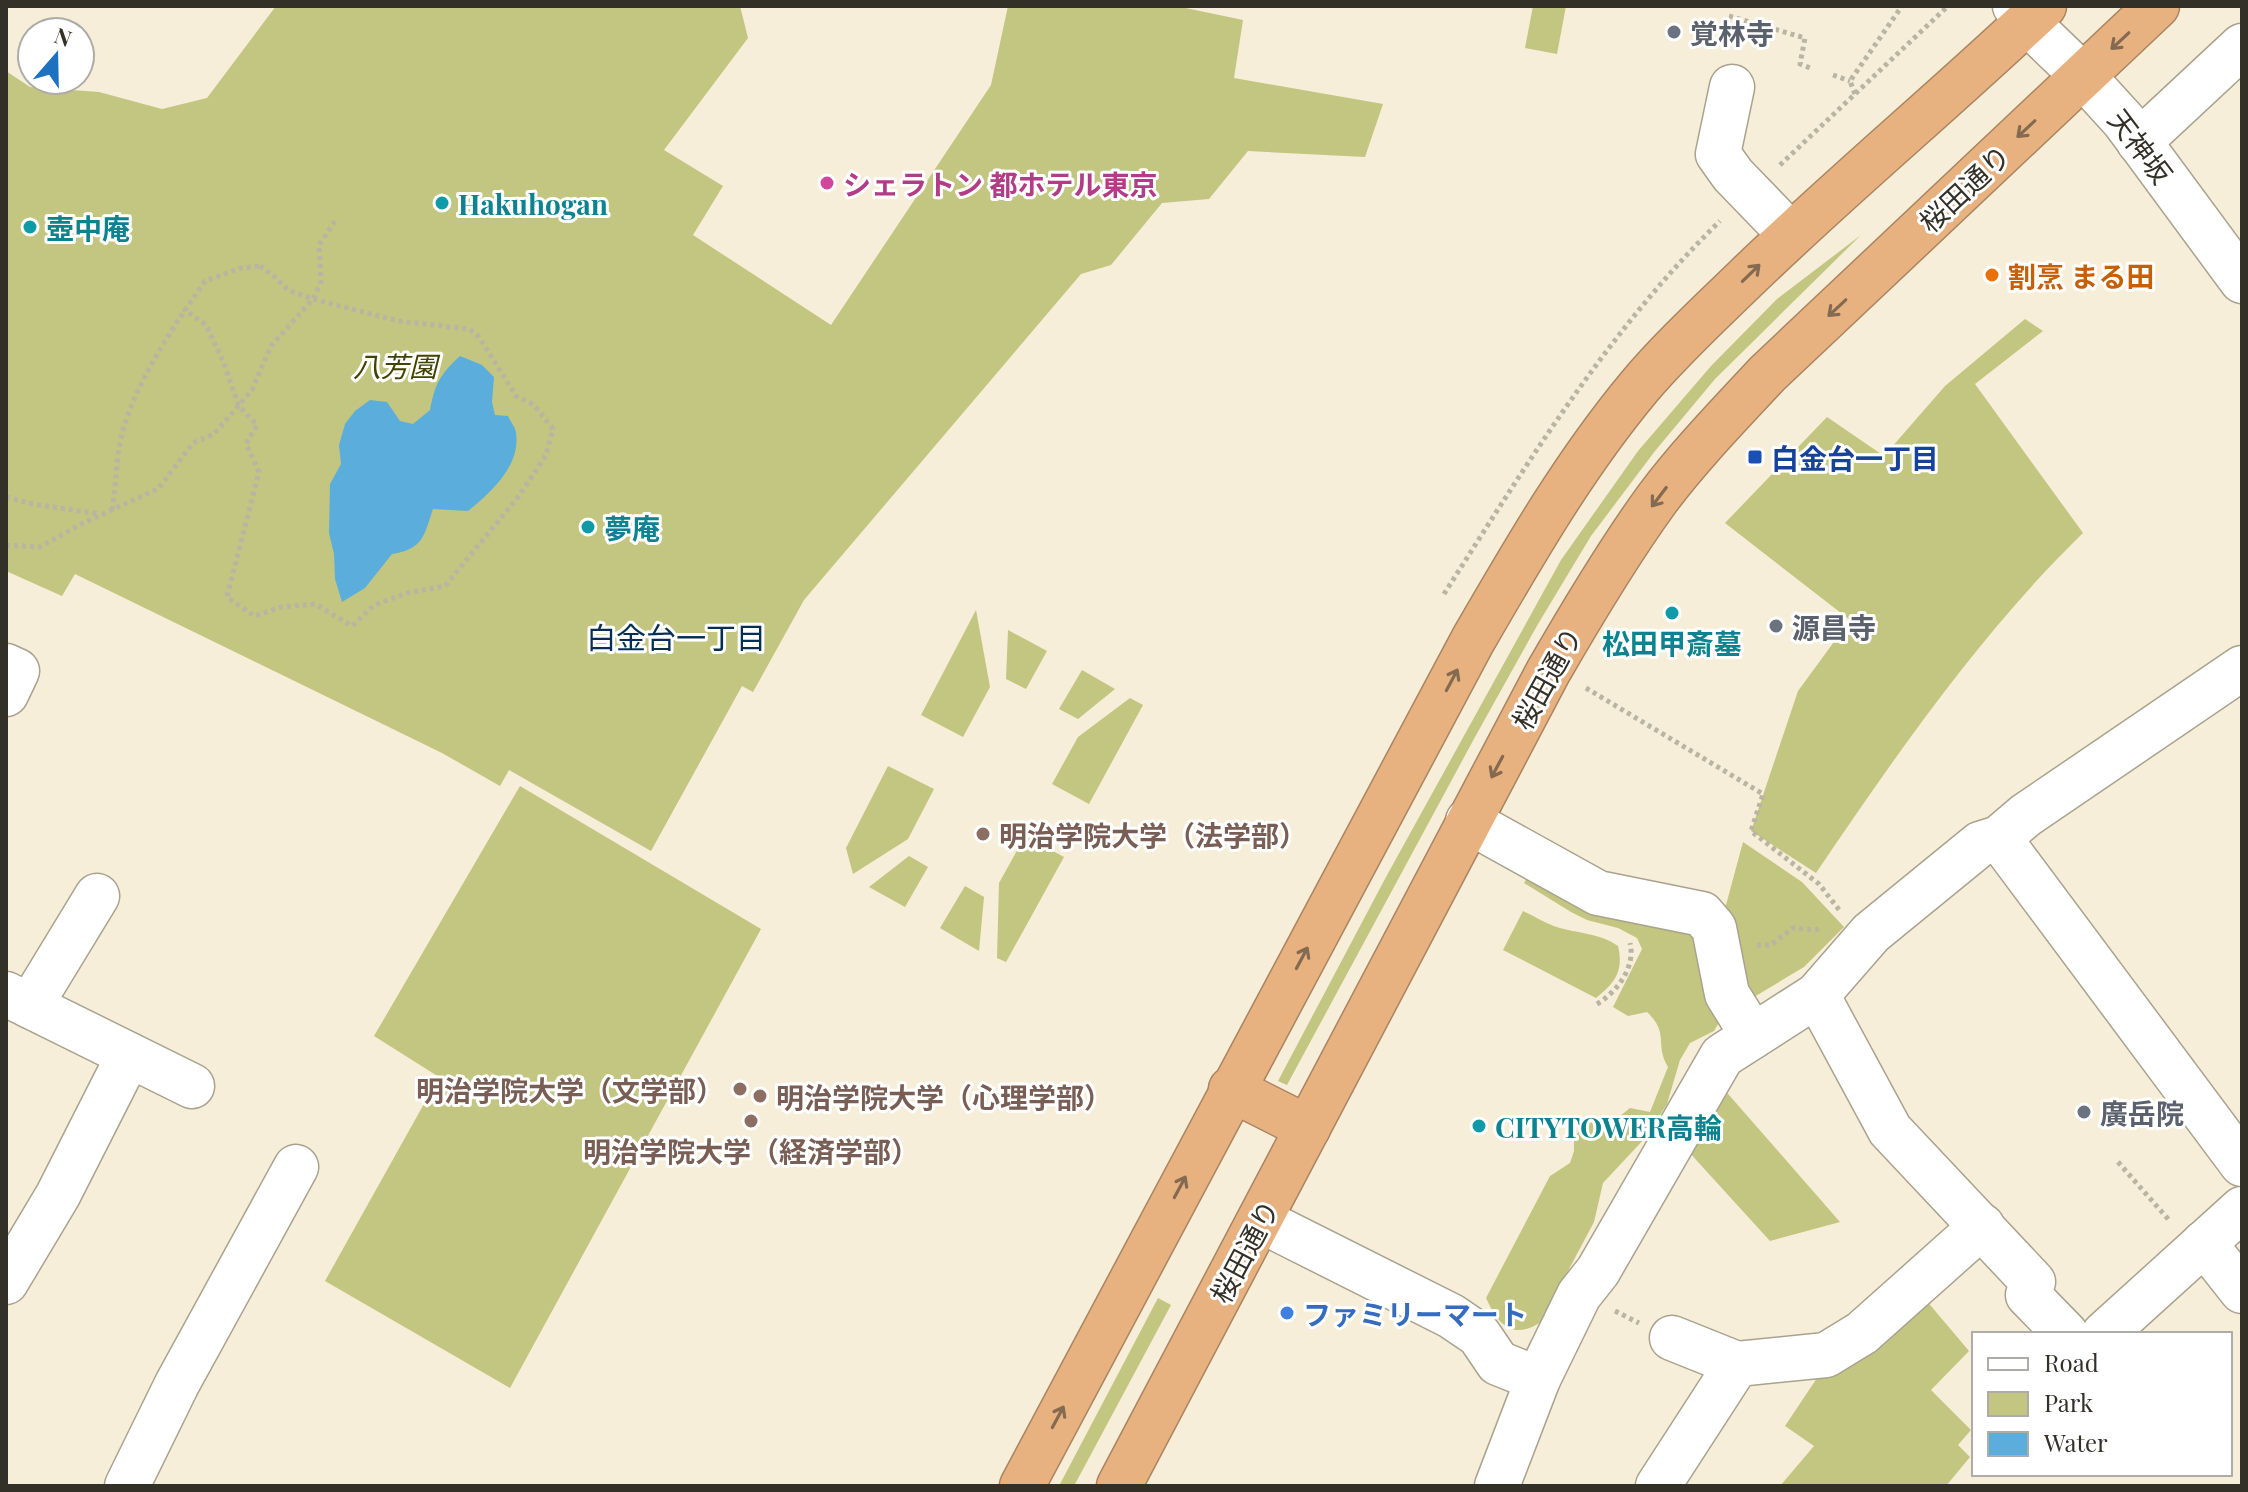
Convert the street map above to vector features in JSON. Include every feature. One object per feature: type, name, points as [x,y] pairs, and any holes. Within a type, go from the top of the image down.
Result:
[{"type":"highway","name":"桜田通り","points":[[1119,1486],[1548,672],[1601,580],[1658,497],[1767,374],[2157,6]]},
{"type":"highway","points":[[1022,1486],[1473,640],[1583,459],[1640,386],[1695,328],[2029,11]]},
{"type":"highway","points":[[1231,1089],[1308,1128]]},
{"type":"street","name":"天神坂","points":[[2029,11],[2124,121],[2242,281]]},
{"type":"street","points":[[2139,142],[2242,46]]},
{"type":"street","points":[[1732,87],[1718,154],[1733,175],[1791,235]]},
{"type":"street","points":[[6,666],[17,671],[6,694]]},
{"type":"street","points":[[1497,1486],[1538,1379],[1579,1295],[1598,1271],[1722,1056],[1817,995],[1863,942],[1980,844],[1999,838],[2026,815],[2242,668]]},
{"type":"street","points":[[1468,821],[1598,893],[1702,914],[1714,928],[1727,994],[1753,1036]]},
{"type":"street","points":[[1999,838],[2242,1164]]},
{"type":"street","points":[[97,896],[18,1000],[192,1086]]},
{"type":"street","points":[[1817,995],[1890,1130],[2033,1282],[2028,1295],[2064,1332]]},
{"type":"street","points":[[6,1282],[58,1195],[129,1055]]},
{"type":"street","points":[[127,1486],[177,1384],[296,1167]]},
{"type":"street","points":[[2106,1332],[2242,1209]]},
{"type":"street","points":[[1260,1220],[1451,1316],[1479,1335],[1498,1363],[1538,1379]]},
{"type":"street","points":[[1672,1338],[1737,1364],[1826,1355],[1862,1333],[1982,1226]]},
{"type":"street","points":[[2200,1247],[2242,1291]]},
{"type":"street","points":[[1658,1486],[1737,1364]]},
{"type":"path","points":[[1850,81],[1902,6]]},
{"type":"path","points":[[1729,16],[1805,38],[1800,64],[1813,69]]},
{"type":"path","points":[[1833,75],[1850,81],[1855,94]]},
{"type":"path","points":[[6,545],[40,547],[158,489],[193,443],[214,434],[252,390],[271,346],[313,299],[321,282],[319,245],[335,221]]},
{"type":"path","points":[[112,510],[118,479],[118,453],[142,384],[185,310],[205,281],[241,268],[260,266],[288,290],[313,299],[398,321],[469,329],[479,337],[516,396],[534,405],[553,429],[546,455],[519,496],[445,586],[407,593],[374,605],[352,626],[315,604],[282,607],[254,616],[227,597],[259,472],[246,444],[257,425],[239,406],[206,325],[185,310]]},
{"type":"path","points":[[6,497],[103,515]]},
{"type":"path","points":[[1585,687],[1763,794],[1751,831],[1819,884],[1863,942]]},
{"type":"path","points":[[1597,1004],[1620,985],[1633,954],[1630,943]]},
{"type":"path","points":[[2118,1162],[2200,1247]]},
{"type":"path","points":[[1579,1295],[1672,1338]]},
{"type":"green space","name":"八芳園","points":[[276,6],[740,6],[748,38],[664,150],[723,186],[693,235],[831,325],[991,85],[1008,6],[1176,6],[1243,20],[1234,78],[1383,104],[1365,157],[1248,151],[1209,199],[1162,203],[1111,265],[1081,274],[804,600],[753,692],[742,686],[651,851],[509,770],[500,786],[442,753],[75,574],[62,596],[6,571],[6,71],[16,78],[16,96],[96,96],[96,92],[99,92],[162,109],[207,98]]},
{"type":"green space","points":[[1533,6],[1566,6],[1557,54],[1525,48]]},
{"type":"green space","points":[[1861,235],[1715,379],[1655,451],[1591,536],[1475,737],[1287,1085],[1278,1081],[1386,877],[1561,560],[1638,451],[1711,366],[1777,299]]},
{"type":"green space","points":[[2025,319],[2043,331],[1975,384],[2083,533],[2045,571],[1974,653],[1908,740],[1816,873],[1751,831],[1798,691],[1850,620],[1725,523],[1827,417],[1884,456],[1945,386]]},
{"type":"green space","points":[[976,610],[990,687],[963,737],[921,715]]},
{"type":"green space","points":[[1008,630],[1047,651],[1026,689],[1006,679]]},
{"type":"green space","points":[[1082,670],[1115,689],[1078,719],[1059,709]]},
{"type":"green space","points":[[1130,698],[1143,705],[1089,804],[1052,784],[1078,737]]},
{"type":"green space","points":[[888,766],[934,789],[908,839],[853,874],[846,848]]},
{"type":"green space","points":[[520,786],[761,929],[510,1388],[325,1281],[439,1077],[374,1036]]},
{"type":"green space","points":[[1025,836],[1064,857],[1006,962],[997,958],[999,883]]},
{"type":"green space","points":[[1743,842],[1802,882],[1844,927],[1804,967],[1749,1000],[1695,898],[1726,905]]},
{"type":"green space","points":[[909,856],[928,867],[905,907],[869,887]]},
{"type":"green space","points":[[1532,870],[1691,920],[1721,1019],[1714,1031],[1690,1043],[1680,1060],[1667,1104],[1646,1137],[1603,1183],[1594,1222],[1541,1322],[1514,1330],[1501,1322],[1486,1298],[1550,1176],[1570,1163],[1574,1139],[1588,1123],[1615,1120],[1630,1108],[1650,1112],[1668,1067],[1658,1026],[1647,1012],[1628,1016],[1613,1007],[1642,949],[1637,938],[1618,928],[1587,920],[1524,883]]},
{"type":"green space","points":[[965,886],[984,897],[979,951],[940,928]]},
{"type":"green space","points":[[1523,911],[1554,926],[1599,937],[1618,946],[1619,969],[1608,987],[1596,998],[1503,950]]},
{"type":"green space","points":[[1722,1087],[1840,1222],[1770,1241],[1688,1151]]},
{"type":"green space","points":[[1920,1293],[1969,1351],[1931,1390],[1971,1430],[1958,1445],[1970,1457],[1946,1486],[1780,1486],[1814,1446],[1785,1426],[1829,1360]]},
{"type":"green space","points":[[1158,1298],[1171,1305],[1074,1486],[1059,1486]]},
{"type":"water","points":[[460,356],[482,365],[494,377],[492,402],[495,415],[508,416],[516,431],[514,457],[502,478],[468,511],[433,509],[425,533],[417,544],[411,549],[392,554],[365,588],[342,602],[335,579],[329,533],[330,484],[341,464],[339,445],[345,424],[355,411],[370,400],[387,402],[400,421],[413,424],[430,410],[439,380]]},
{"type":"place","name":"覚林寺","points":[[1674,32]]},
{"type":"place","name":"シェラトン 都ホテル東京","points":[[827,183]]},
{"type":"place","name":"Hakuhogan","points":[[442,203]]},
{"type":"place","name":"壺中庵","points":[[30,227]]},
{"type":"place","name":"割烹 まる田","points":[[1992,275]]},
{"type":"place","name":"白金台一丁目","points":[[1755,457]]},
{"type":"place","name":"夢庵","points":[[588,527]]},
{"type":"place","name":"松田甲斎墓","points":[[1672,613]]},
{"type":"place","name":"源昌寺","points":[[1776,626]]},
{"type":"place","name":"明治学院大学（法学部）","points":[[983,834]]},
{"type":"place","name":"明治学院大学（文学部）","points":[[740,1089]]},
{"type":"place","name":"明治学院大学（心理学部）","points":[[760,1096]]},
{"type":"place","name":"廣岳院","points":[[2084,1112]]},
{"type":"place","name":"明治学院大学（経済学部）","points":[[751,1121]]},
{"type":"place","name":"CITYTOWER高輪","points":[[1479,1126]]},
{"type":"place","name":"ファミリーマート","points":[[1287,1313]]},
{"type":"district","name":"白金台一丁目","points":[[676,637]]}]
